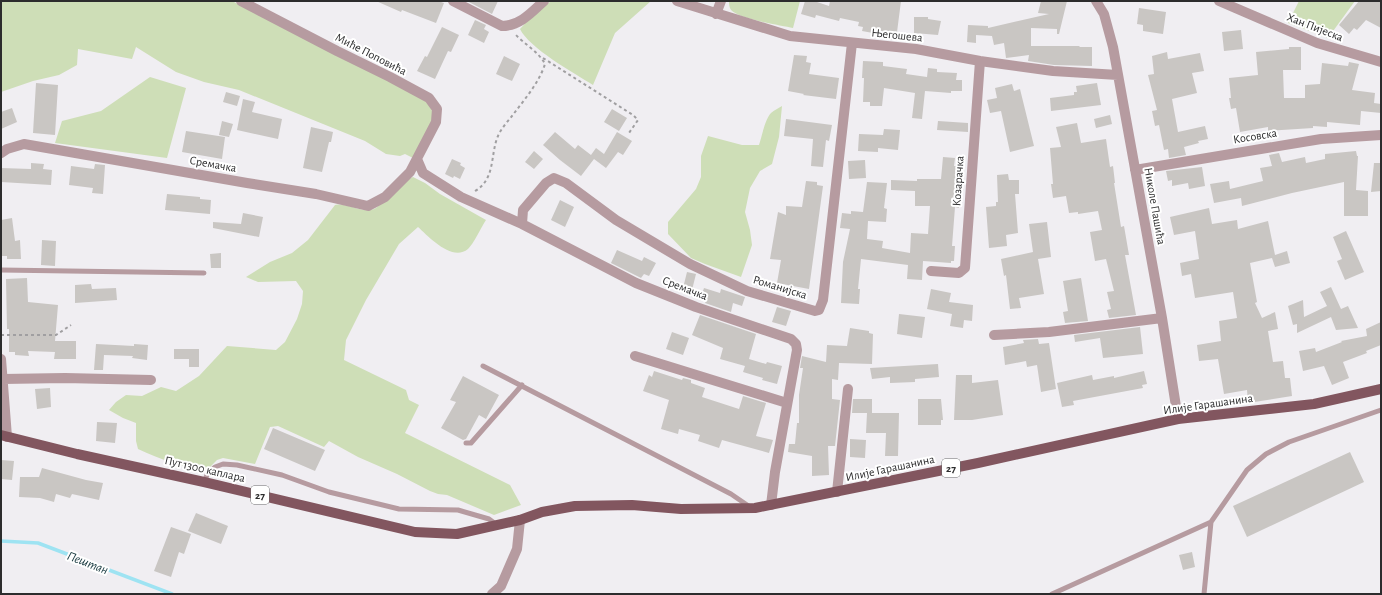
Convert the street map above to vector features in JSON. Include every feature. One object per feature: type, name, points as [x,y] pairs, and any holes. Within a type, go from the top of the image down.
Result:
[{"type":"main road","name":"Илије Гарашанина","points":[[520,520],[542,512],[575,506],[632,505],[681,509],[755,508],[978,463],[1178,419],[1314,404],[1381,389]]},
{"type":"main road","name":"Пут 1300 каплара","points":[[4,436],[84,456],[204,482],[415,532],[457,534],[520,520]]},
{"type":"street","name":"Миће Поповића","points":[[241,1],[429,98],[437,109],[436,122],[417,159]]},
{"type":"street","points":[[453,1],[502,26],[510,26],[520,22],[544,1]]},
{"type":"street","name":"Његошева","points":[[678,1],[790,36],[916,49],[1053,71],[1118,75]]},
{"type":"street","points":[[716,14],[722,1]]},
{"type":"street","name":"Николе Пашића","points":[[1096,1],[1106,21],[1113,48],[1162,318],[1178,419]]},
{"type":"street","name":"Хан Пијеска","points":[[1219,1],[1317,43],[1381,62]]},
{"type":"street","name":"Романијска","points":[[522,224],[523,210],[546,183],[554,178],[566,183],[616,220],[690,264],[747,291],[815,311],[819,310],[823,300],[852,43]]},
{"type":"street","name":"Козарачка","points":[[931,271],[959,273],[965,268],[980,60]]},
{"type":"street","name":"Косовска","points":[[1135,170],[1321,139],[1381,135]]},
{"type":"street","name":"Сремачка","points":[[1,153],[7,149],[24,144],[316,194],[368,206],[385,197],[410,172],[417,159]]},
{"type":"street","points":[[417,159],[423,173]]},
{"type":"street","name":"Сремачка","points":[[410,172],[423,173],[461,197],[522,224],[636,282],[696,307],[790,339],[796,344],[797,350],[775,472],[771,505]]},
{"type":"street","points":[[994,335],[1049,332],[1162,318]]},
{"type":"street","points":[[636,356],[787,403]]},
{"type":"street","points":[[1,360],[3,379],[4,436]]},
{"type":"street","points":[[3,379],[65,378],[151,380]]},
{"type":"street","points":[[837,492],[848,389]]},
{"type":"street","points":[[492,594],[501,586],[517,549],[520,520]]},
{"type":"lane","points":[[1,270],[204,273]]},
{"type":"lane","points":[[483,366],[731,494],[751,507]]},
{"type":"lane","points":[[466,443],[471,444],[522,385]]},
{"type":"lane","points":[[1204,594],[1212,522],[1247,470],[1266,454],[1289,442],[1381,410]]},
{"type":"lane","points":[[204,482],[207,475],[215,467],[223,464],[237,465],[282,475],[329,492],[399,509],[458,510],[489,519],[498,525]]},
{"type":"lane","points":[[1052,594],[1212,522]]},
{"type":"path","points":[[510,26],[515,34],[525,44],[542,57],[633,115],[638,120],[629,133]]},
{"type":"path","points":[[461,197],[467,196],[480,188],[489,174],[493,164],[497,137],[526,97],[542,71],[545,64],[542,57]]},
{"type":"path","points":[[1,335],[56,335],[71,325]]},
{"type":"green space","points":[[1,1],[232,1],[429,101],[433,121],[413,158],[405,154],[400,156],[386,154],[365,141],[239,90],[204,82],[176,72],[136,47],[132,59],[78,49],[77,65],[59,75],[33,81],[1,92]]},
{"type":"green space","points":[[551,1],[651,1],[615,33],[593,85],[542,52],[525,36],[520,29],[532,16]]},
{"type":"green space","points":[[729,1],[800,1],[793,28],[742,16],[731,10],[729,7]]},
{"type":"green space","points":[[1299,1],[1355,1],[1328,38],[1288,23]]},
{"type":"green space","points":[[150,77],[186,88],[167,158],[55,143],[62,121],[101,111]]},
{"type":"green space","points":[[782,106],[779,137],[772,164],[760,171],[750,188],[745,212],[752,245],[741,277],[691,258],[668,234],[668,222],[696,189],[701,177],[701,156],[708,136],[742,145],[759,145],[765,123],[769,116],[772,112]]},
{"type":"green space","points":[[413,177],[486,220],[470,247],[462,252],[455,252],[441,247],[418,227],[399,244],[366,300],[346,340],[344,360],[406,390],[409,400],[419,405],[405,433],[510,485],[521,505],[494,515],[447,495],[430,491],[397,474],[358,457],[329,441],[324,447],[278,426],[270,427],[255,464],[223,458],[217,460],[207,470],[198,469],[172,462],[138,449],[136,441],[136,423],[109,410],[116,402],[126,395],[142,396],[161,387],[176,391],[199,376],[227,346],[276,350],[285,342],[297,319],[302,304],[303,291],[296,281],[258,282],[246,277],[270,262],[292,253],[308,240],[335,205],[344,205],[365,210],[374,209],[386,200],[404,182]]},
{"type":"building","points":[[376,1],[438,1],[444,3],[436,23],[402,10],[401,12]]},
{"type":"building","points":[[467,1],[498,1],[492,14]]},
{"type":"building","points":[[805,1],[814,1],[829,6],[830,1],[901,1],[896,40],[884,39],[884,35],[862,31],[863,27],[858,26],[859,22],[840,18],[839,21],[816,15],[815,18],[801,14]]},
{"type":"building","points":[[1041,1],[1067,1],[1059,34],[1057,34],[1057,29],[1031,28],[1031,46],[1092,47],[1092,66],[1054,65],[1028,61],[1029,55],[1006,58],[1004,43],[994,45],[992,36],[976,35],[976,43],[967,42],[968,25],[988,26],[988,28],[1049,14],[1038,13]]},
{"type":"building","points":[[1359,1],[1381,1],[1381,28],[1366,20],[1357,30],[1354,28],[1349,34],[1339,25]]},
{"type":"building","points":[[1139,8],[1166,12],[1163,34],[1143,31],[1143,25],[1137,24]]},
{"type":"building","points":[[914,17],[928,17],[928,19],[941,21],[938,35],[914,33]]},
{"type":"building","points":[[475,20],[486,25],[484,29],[489,32],[484,43],[468,35]]},
{"type":"building","points":[[442,27],[459,35],[451,52],[448,51],[435,79],[417,71],[425,56],[427,57]]},
{"type":"building","points":[[1241,30],[1243,49],[1224,51],[1222,32]]},
{"type":"building","points":[[1289,47],[1301,47],[1301,70],[1283,70],[1284,98],[1305,98],[1305,85],[1320,84],[1322,63],[1348,66],[1349,62],[1359,64],[1352,90],[1375,93],[1374,103],[1381,104],[1381,113],[1361,111],[1360,125],[1327,122],[1327,127],[1313,126],[1313,128],[1268,131],[1268,127],[1240,132],[1236,108],[1231,109],[1229,98],[1231,98],[1229,78],[1258,75],[1256,52],[1289,49]]},
{"type":"building","points":[[1167,52],[1168,59],[1200,53],[1204,71],[1192,73],[1197,93],[1172,99],[1178,132],[1205,126],[1208,139],[1198,141],[1199,143],[1184,147],[1186,155],[1169,158],[1168,149],[1164,150],[1159,125],[1155,126],[1152,111],[1157,110],[1148,75],[1154,74],[1152,56]]},
{"type":"building","points":[[794,55],[807,56],[806,62],[811,63],[809,74],[839,78],[836,99],[803,95],[804,94],[788,91]]},
{"type":"building","points":[[504,56],[520,64],[512,81],[496,74]]},
{"type":"building","points":[[863,61],[883,62],[883,66],[907,69],[906,74],[927,77],[928,68],[937,69],[937,72],[957,73],[956,80],[962,80],[962,91],[951,91],[951,93],[925,91],[922,119],[912,118],[915,93],[884,88],[882,106],[870,106],[870,102],[863,102]]},
{"type":"building","points":[[36,83],[58,85],[55,135],[33,133]]},
{"type":"building","points":[[1097,83],[1101,105],[1051,111],[1050,98],[1074,95],[1074,92],[1077,92],[1076,86]]},
{"type":"building","points":[[1012,84],[1014,91],[1020,89],[1034,146],[1010,152],[1001,111],[990,113],[987,100],[997,98],[995,88]]},
{"type":"building","points":[[226,92],[240,96],[237,106],[223,102]]},
{"type":"building","points":[[243,99],[255,102],[252,112],[282,119],[278,139],[237,130]]},
{"type":"building","points":[[12,108],[17,122],[1,129],[1,112]]},
{"type":"building","points":[[612,109],[627,118],[619,131],[604,122]]},
{"type":"building","points":[[1110,115],[1112,124],[1096,128],[1094,119]]},
{"type":"building","points":[[786,119],[832,125],[829,141],[826,140],[823,167],[811,166],[813,139],[784,136]]},
{"type":"building","points":[[222,121],[233,124],[229,137],[219,135]]},
{"type":"building","points":[[938,121],[968,123],[968,132],[937,130]]},
{"type":"building","points":[[1077,123],[1081,143],[1106,139],[1110,167],[1113,166],[1114,183],[1121,227],[1124,226],[1129,255],[1125,255],[1136,315],[1109,318],[1107,310],[1111,309],[1107,292],[1114,291],[1106,259],[1095,261],[1090,232],[1102,230],[1098,211],[1078,214],[1078,212],[1069,213],[1066,196],[1053,198],[1050,148],[1061,147],[1056,127]]},
{"type":"building","points":[[311,127],[333,132],[331,142],[329,142],[322,172],[303,168]]},
{"type":"building","points":[[884,129],[900,130],[898,150],[878,148],[878,152],[858,151],[859,134],[883,135]]},
{"type":"building","points":[[186,131],[225,137],[222,159],[182,152]]},
{"type":"building","points":[[555,132],[575,149],[578,145],[591,155],[596,148],[604,154],[617,132],[632,141],[623,155],[618,152],[606,168],[594,159],[581,176],[543,145]]},
{"type":"building","points":[[534,151],[543,159],[534,169],[525,162]]},
{"type":"building","points":[[1356,151],[1358,156],[1356,190],[1368,191],[1368,216],[1344,216],[1344,182],[1292,193],[1242,206],[1241,198],[1214,203],[1210,184],[1229,181],[1230,189],[1263,181],[1260,168],[1272,166],[1269,155],[1279,153],[1282,162],[1305,157],[1306,163],[1325,159],[1325,154]]},
{"type":"building","points":[[943,157],[955,158],[954,166],[958,166],[956,186],[960,186],[959,208],[955,207],[952,246],[955,246],[954,261],[951,261],[951,263],[923,261],[922,280],[907,279],[908,265],[861,259],[858,289],[860,289],[859,304],[841,303],[843,262],[850,229],[840,228],[842,213],[851,214],[851,211],[863,212],[867,182],[887,183],[884,208],[887,209],[886,222],[868,221],[867,239],[883,241],[882,248],[910,253],[911,233],[928,234],[930,206],[915,206],[915,191],[891,190],[891,180],[917,181],[917,179],[941,179]]},
{"type":"building","points":[[452,159],[461,163],[460,165],[465,168],[460,179],[454,176],[453,178],[445,174]]},
{"type":"building","points":[[865,160],[866,178],[849,179],[848,161]]},
{"type":"building","points":[[31,163],[44,164],[43,169],[52,170],[51,185],[1,182],[1,168],[31,169]]},
{"type":"building","points":[[1374,163],[1381,163],[1381,191],[1371,192]]},
{"type":"building","points":[[95,164],[105,165],[103,194],[92,193],[93,188],[69,185],[71,166],[94,169]]},
{"type":"building","points":[[1202,167],[1205,186],[1189,189],[1188,183],[1172,186],[1172,180],[1168,181],[1166,171]]},
{"type":"building","points":[[1008,174],[1009,180],[1019,180],[1019,194],[1015,194],[1018,233],[1006,235],[1007,246],[989,248],[986,207],[996,206],[996,202],[998,202],[997,175]]},
{"type":"building","points":[[806,181],[817,182],[817,185],[823,186],[809,289],[777,283],[781,260],[770,259],[778,212],[786,215],[786,206],[802,207]]},
{"type":"building","points":[[167,194],[200,197],[200,199],[211,200],[210,214],[165,210]]},
{"type":"building","points":[[560,200],[574,207],[565,227],[551,220]]},
{"type":"building","points":[[1209,208],[1212,224],[1237,220],[1238,229],[1268,221],[1275,255],[1287,251],[1290,263],[1275,267],[1272,258],[1250,263],[1257,302],[1255,303],[1262,318],[1275,312],[1278,329],[1268,331],[1273,362],[1283,361],[1285,378],[1290,378],[1292,396],[1248,403],[1247,390],[1224,394],[1218,359],[1199,361],[1197,345],[1221,341],[1219,321],[1237,318],[1233,292],[1195,298],[1191,274],[1182,276],[1180,263],[1199,259],[1195,231],[1174,235],[1170,217]]},
{"type":"building","points":[[243,213],[263,217],[259,237],[213,228],[213,222],[241,224]]},
{"type":"building","points":[[12,218],[15,241],[20,240],[21,259],[7,259],[7,256],[1,256],[1,220]]},
{"type":"building","points":[[1047,222],[1051,257],[1038,259],[1044,294],[1019,298],[1021,308],[1010,309],[1006,275],[1004,276],[1001,259],[1033,252],[1029,224]]},
{"type":"building","points":[[1346,231],[1364,272],[1345,280],[1337,261],[1342,259],[1333,237]]},
{"type":"building","points":[[42,240],[56,241],[55,266],[41,265]]},
{"type":"building","points":[[617,250],[642,261],[644,257],[656,263],[649,276],[644,274],[641,278],[611,263]]},
{"type":"building","points":[[221,253],[221,268],[211,268],[210,254]]},
{"type":"building","points":[[687,272],[696,274],[692,290],[683,288]]},
{"type":"building","points":[[27,278],[28,302],[58,305],[55,341],[76,341],[76,359],[54,359],[55,352],[28,351],[29,356],[15,355],[15,352],[9,352],[6,279]]},
{"type":"building","points":[[1081,278],[1088,321],[1065,323],[1063,312],[1068,311],[1063,281]]},
{"type":"building","points":[[91,284],[92,289],[116,288],[117,300],[75,303],[75,285]]},
{"type":"building","points":[[1331,287],[1341,309],[1348,306],[1358,328],[1336,330],[1331,317],[1297,333],[1297,324],[1293,325],[1288,306],[1303,300],[1304,317],[1327,306],[1320,292]]},
{"type":"building","points":[[704,288],[720,293],[721,289],[745,297],[742,306],[733,303],[731,312],[705,303],[706,301],[700,300]]},
{"type":"building","points":[[931,289],[951,293],[949,302],[973,305],[972,321],[964,320],[963,328],[950,326],[952,314],[927,309]]},
{"type":"building","points":[[777,307],[791,311],[786,326],[772,322]]},
{"type":"building","points":[[899,314],[925,317],[922,338],[897,334]]},
{"type":"building","points":[[700,315],[756,334],[749,359],[766,364],[767,362],[782,366],[777,384],[762,380],[763,378],[743,372],[745,366],[720,359],[723,348],[692,335]]},
{"type":"building","points":[[1381,322],[1381,345],[1366,351],[1367,353],[1343,362],[1349,378],[1332,385],[1324,366],[1303,371],[1299,351],[1315,348],[1316,352],[1342,342],[1341,341],[1367,336],[1366,329]]},
{"type":"building","points":[[1140,327],[1143,354],[1103,358],[1100,338],[1075,342],[1074,335]]},
{"type":"building","points":[[850,328],[869,331],[869,333],[873,334],[872,364],[839,363],[838,380],[832,379],[832,399],[840,400],[835,446],[828,446],[829,475],[812,476],[812,456],[788,452],[789,444],[795,444],[797,423],[799,423],[799,395],[803,368],[800,368],[802,356],[826,362],[827,345],[847,346]]},
{"type":"building","points":[[672,332],[689,338],[683,355],[666,349]]},
{"type":"building","points":[[1038,339],[1039,344],[1049,343],[1056,389],[1041,392],[1037,365],[1027,367],[1026,361],[1005,365],[1003,347],[1024,343],[1023,340]]},
{"type":"building","points":[[96,344],[134,346],[134,344],[148,345],[147,360],[132,358],[133,356],[104,355],[103,370],[94,370]]},
{"type":"building","points":[[174,349],[199,349],[199,367],[189,367],[189,359],[174,359]]},
{"type":"building","points":[[938,364],[939,377],[915,379],[915,382],[890,383],[890,377],[872,379],[870,368]]},
{"type":"building","points":[[654,371],[682,380],[683,378],[691,380],[691,383],[705,388],[702,397],[739,409],[743,396],[766,403],[756,436],[773,440],[769,453],[722,440],[719,448],[698,441],[700,435],[679,429],[678,434],[661,429],[669,400],[643,391],[649,375],[652,377]]},
{"type":"building","points":[[1144,371],[1147,384],[1142,385],[1143,388],[1073,401],[1074,405],[1062,407],[1057,383],[1092,375],[1093,380],[1114,376],[1114,378]]},
{"type":"building","points":[[956,375],[972,375],[972,383],[998,380],[1003,415],[972,420],[954,420]]},
{"type":"building","points":[[463,376],[499,395],[486,419],[479,415],[466,439],[463,440],[441,428],[456,402],[450,400]]},
{"type":"building","points":[[50,388],[51,407],[37,409],[35,389]]},
{"type":"building","points":[[853,399],[872,399],[872,413],[899,413],[898,456],[885,456],[886,433],[866,433],[867,413],[852,413]]},
{"type":"building","points":[[918,399],[941,399],[943,420],[941,420],[941,425],[918,425]]},
{"type":"building","points":[[97,422],[117,423],[115,443],[96,441]]},
{"type":"building","points":[[273,428],[325,450],[315,471],[264,449]]},
{"type":"building","points":[[850,439],[866,440],[865,458],[850,457]]},
{"type":"building","points":[[1350,452],[1364,482],[1247,537],[1233,506]]},
{"type":"building","points":[[1,460],[14,461],[12,480],[1,479]]},
{"type":"building","points":[[42,468],[103,483],[99,500],[72,494],[70,498],[56,494],[54,502],[40,498],[19,497],[20,477],[39,477]]},
{"type":"building","points":[[196,513],[228,526],[221,544],[188,531]]},
{"type":"building","points":[[171,527],[191,534],[184,554],[179,552],[171,577],[154,571]]},
{"type":"building","points":[[1192,552],[1195,567],[1183,570],[1179,555]]},
{"type":"waterway","name":"Пештан","points":[[1,541],[38,543],[172,594]]}]
